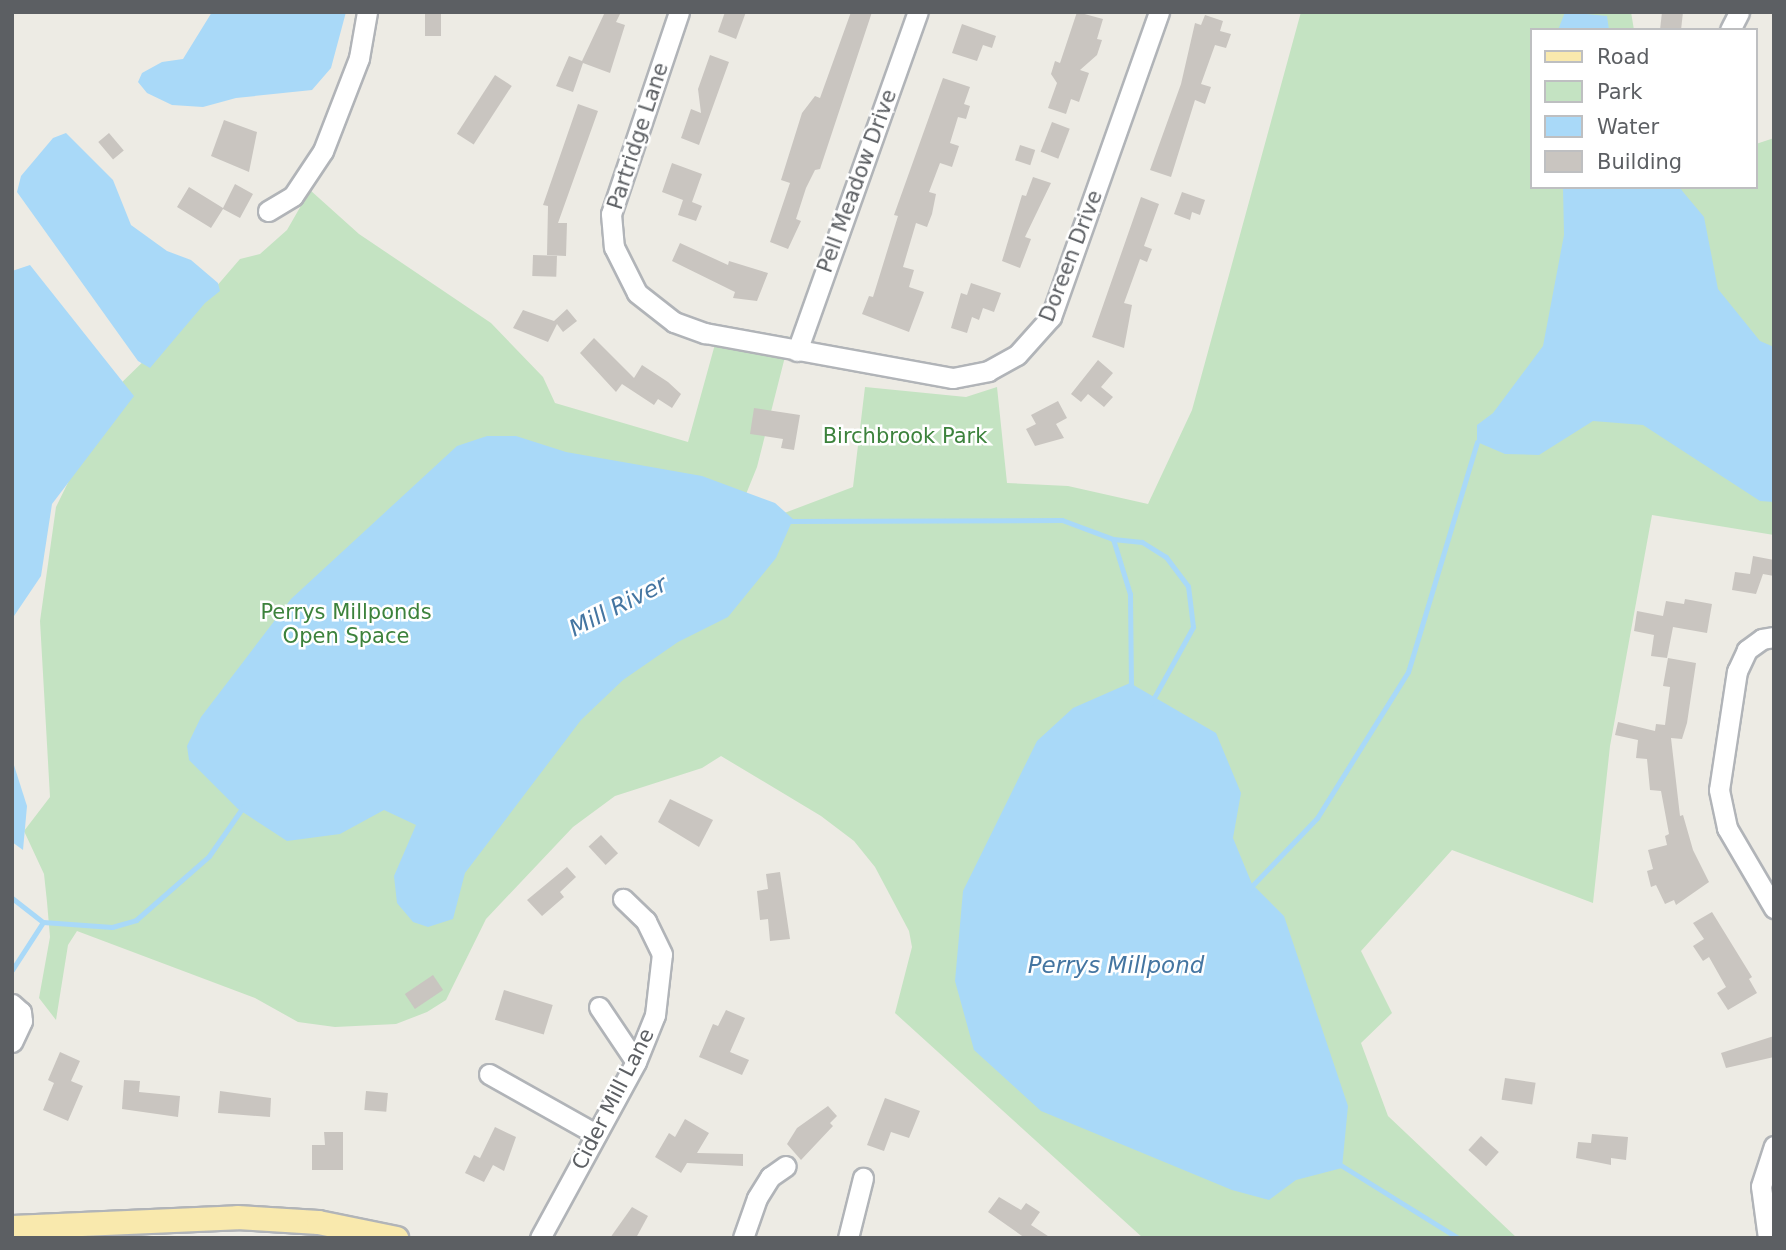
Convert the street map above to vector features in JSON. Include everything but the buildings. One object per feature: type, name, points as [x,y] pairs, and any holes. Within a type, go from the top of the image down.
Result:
[{"type":"main road","points":[[12,1227],[237,1217],[318,1222],[396,1238]]},
{"type":"street","points":[[268,211],[293,196],[323,150],[359,58],[367,12]]},
{"type":"street","name":"Partridge Lane","points":[[679,12],[613,202],[614,247],[637,293],[674,322],[797,351]]},
{"type":"street","name":"Pell Meadow Drive","points":[[797,351],[918,12]]},
{"type":"street","name":"Doreen Drive","points":[[797,351],[953,379],[988,371],[1028,346],[1057,304],[1158,12]]},
{"type":"street","points":[[1731,28],[1740,12]]},
{"type":"street","points":[[1774,637],[1754,644],[1737,671],[1719,790],[1727,828],[1774,908]]},
{"type":"street","name":"Cider Mill Lane","points":[[540,1238],[636,1062],[655,1015],[662,954],[646,921],[623,899]]},
{"type":"street","points":[[12,1004],[21,1012],[22,1021],[12,1042]]},
{"type":"street","points":[[598,1007],[636,1062]]},
{"type":"street","points":[[489,1074],[596,1134]]},
{"type":"street","points":[[1768,1238],[1761,1186],[1774,1146]]},
{"type":"street","points":[[743,1238],[757,1198],[770,1177],[786,1166]]},
{"type":"street","points":[[848,1238],[863,1178]]},
{"type":"green space","name":"Perrys Millponds Open Space","points":[[1301,12],[1631,12],[1634,28],[1530,28],[1530,189],[1758,189],[1758,143],[1774,138],[1774,535],[1652,515],[1610,746],[1593,903],[1452,850],[1361,951],[1392,1013],[1361,1043],[1388,1116],[1517,1238],[1143,1238],[895,1013],[912,947],[909,931],[875,867],[854,841],[821,816],[721,756],[702,768],[615,796],[573,827],[486,919],[446,1000],[427,1012],[396,1024],[335,1027],[298,1022],[255,998],[77,931],[68,945],[56,1020],[39,998],[50,937],[47,902],[44,874],[24,831],[50,797],[40,621],[56,507],[113,391],[197,309],[240,259],[260,254],[287,230],[310,190],[359,234],[491,323],[543,377],[555,403],[688,442],[720,326],[790,337],[757,467],[740,509],[758,523],[853,487],[865,387],[966,397],[997,387],[1007,483],[1068,486],[1148,504],[1192,410]]},
{"type":"water","points":[[212,12],[346,12],[331,68],[312,90],[236,98],[203,107],[172,105],[147,93],[138,82],[142,73],[162,62],[183,59]]},
{"type":"water","points":[[1565,12],[1607,16],[1609,28],[1559,28]]},
{"type":"water","points":[[66,133],[113,180],[131,225],[167,251],[191,260],[218,283],[220,291],[205,303],[150,368],[138,361],[17,192],[21,176],[53,138]]},
{"type":"water","points":[[1563,189],[1681,189],[1704,217],[1718,289],[1760,341],[1774,347],[1774,502],[1760,501],[1643,425],[1593,421],[1539,455],[1505,454],[1477,442],[1477,425],[1493,413],[1543,346],[1564,235]]},
{"type":"water","points":[[30,265],[134,396],[52,504],[41,576],[12,619],[12,271]]},
{"type":"water","points":[[487,436],[516,436],[566,452],[702,476],[775,503],[793,519],[776,558],[728,617],[678,642],[623,680],[581,720],[465,873],[453,919],[428,927],[413,922],[397,903],[394,876],[416,825],[384,810],[340,834],[287,841],[238,809],[189,760],[187,746],[201,717],[291,599],[457,446]]},
{"type":"water","name":"Perrys Millpond","points":[[1130,683],[1216,733],[1241,793],[1233,838],[1252,884],[1284,916],[1348,1106],[1342,1168],[1296,1180],[1269,1200],[1232,1190],[1041,1111],[974,1050],[955,981],[963,891],[1037,741],[1073,708]]},
{"type":"water","points":[[12,759],[27,806],[23,850],[12,842]]},
{"type":"waterway","points":[[1248,890],[1317,818],[1408,672],[1477,442]]},
{"type":"waterway","name":"Mill River","points":[[788,521],[1062,520],[1113,539],[1130,594],[1131,687]]},
{"type":"waterway","points":[[1113,539],[1142,542],[1166,557],[1188,586],[1193,627],[1151,703]]},
{"type":"waterway","name":"Mill River","points":[[12,898],[43,922],[112,927],[136,920],[209,856],[243,807]]},
{"type":"waterway","points":[[12,970],[43,922]]},
{"type":"waterway","name":"Mill River","points":[[1339,1164],[1458,1238]]},
{"type":"park label","name":"Birchbrook Park","points":[[905,436]]}]
